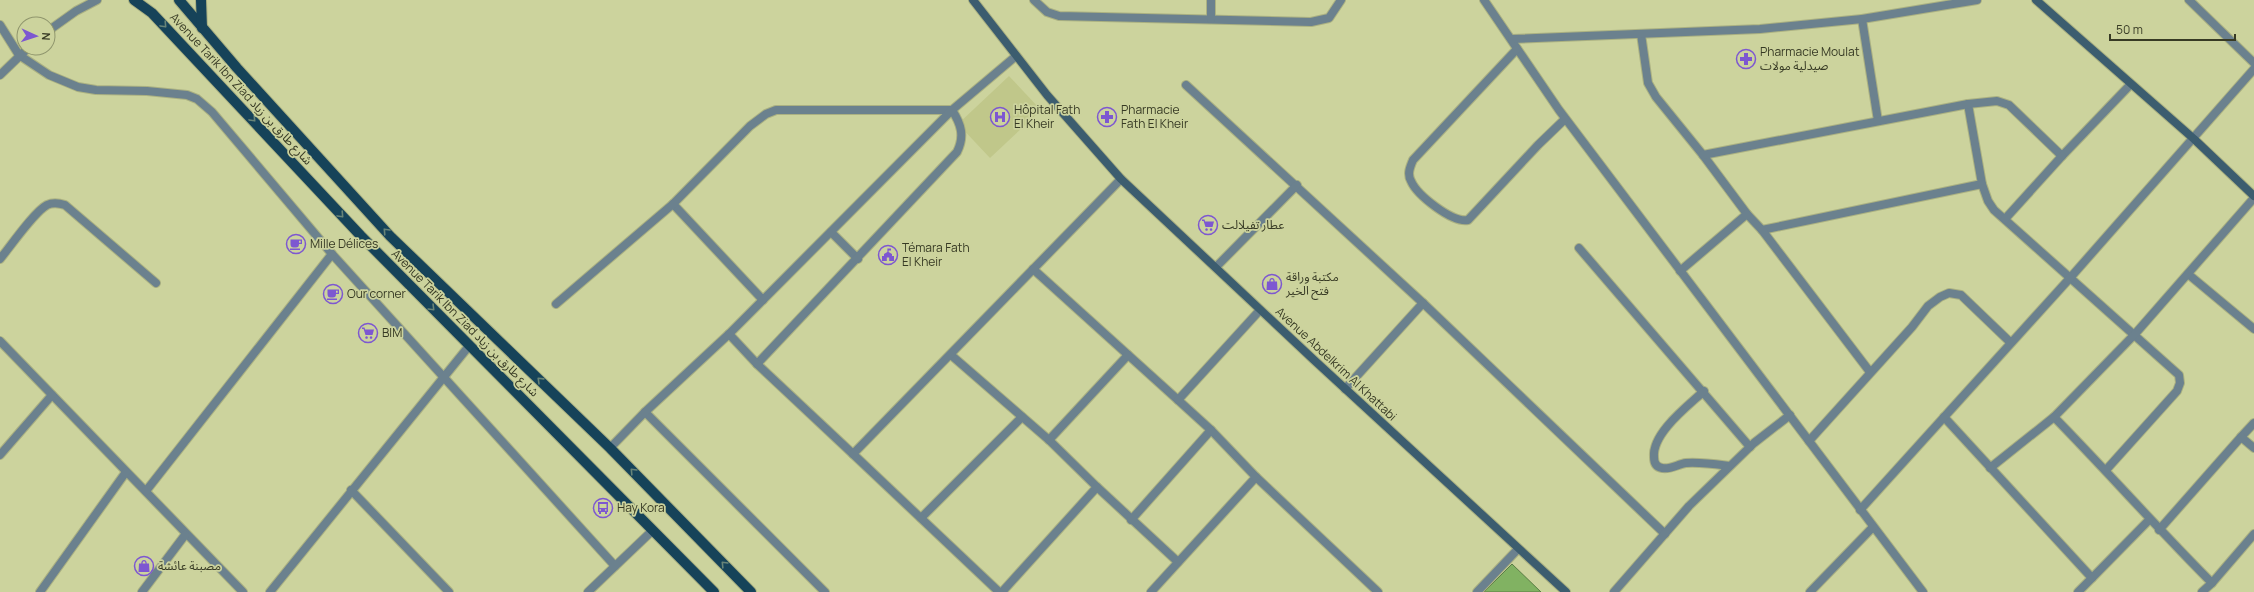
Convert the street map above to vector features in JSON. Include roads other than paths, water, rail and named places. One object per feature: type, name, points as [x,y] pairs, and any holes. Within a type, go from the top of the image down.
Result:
[{"type":"main road","name":"Avenue Tarik Ibn Ziad شارع طارق بن زياد","points":[[134,0],[152,13],[360,236],[714,592]]},
{"type":"main road","name":"Avenue Tarik Ibn Ziad شارع طارق بن زياد","points":[[179,0],[237,68],[390,236],[610,448],[751,592]]},
{"type":"main road","points":[[201,0],[202,28]]},
{"type":"main road","name":"Avenue Abdelkrim Al Khattabi","points":[[973,0],[1016,56],[1071,123],[1121,179],[1260,310],[1566,592]]},
{"type":"main road","points":[[2036,0],[2130,85],[2194,139],[2254,197]]},
{"type":"street","points":[[56,25],[76,11],[97,0]]},
{"type":"street","points":[[1034,0],[1047,12],[1059,16],[1311,22],[1329,18],[1341,0]]},
{"type":"street","points":[[1211,0],[1211,19]]},
{"type":"street","points":[[1484,0],[1512,39],[1517,49],[1565,119],[1923,592]]},
{"type":"street","points":[[1512,39],[1723,31],[1862,18],[1977,0]]},
{"type":"street","points":[[2189,0],[2254,63]]},
{"type":"street","points":[[1862,18],[1878,121]]},
{"type":"street","points":[[0,25],[16,50]]},
{"type":"street","points":[[1641,34],[1648,83],[1656,97],[1703,155],[1747,214],[1762,230],[1870,372]]},
{"type":"street","points":[[1517,49],[1413,160],[1409,171],[1411,181],[1444,214],[1455,220],[1468,220],[1538,145],[1565,119]]},
{"type":"street","points":[[0,75],[18,56]]},
{"type":"street","points":[[20,56],[49,75],[78,87],[96,90],[175,93],[197,99],[212,112],[332,254],[442,378],[615,566]]},
{"type":"street","points":[[610,448],[645,412],[729,334],[952,110],[1016,56]]},
{"type":"street","points":[[1860,510],[2010,342],[2070,278],[2194,139],[2254,69]]},
{"type":"street","points":[[1186,85],[1297,185],[1423,303],[1665,534]]},
{"type":"street","points":[[2005,219],[2062,156],[2130,85]]},
{"type":"street","points":[[1703,155],[1968,104],[1997,101],[2009,105],[2062,156]]},
{"type":"street","points":[[1968,104],[1982,184],[1988,201],[2005,219],[2070,278],[2170,364],[2179,375],[2180,383],[2177,391],[2106,470]]},
{"type":"street","points":[[556,304],[673,204],[750,126],[766,114],[776,110],[952,110]]},
{"type":"street","points":[[757,364],[957,152],[961,144],[961,126],[952,110]]},
{"type":"street","points":[[853,454],[1121,179]]},
{"type":"street","points":[[1762,230],[1982,184]]},
{"type":"street","points":[[1216,267],[1297,185]]},
{"type":"street","points":[[1990,468],[2054,417],[2136,334],[2254,197]]},
{"type":"street","points":[[0,259],[38,212],[47,205],[60,203],[65,205],[156,283]]},
{"type":"street","points":[[673,204],[763,300]]},
{"type":"street","points":[[1680,271],[1747,214]]},
{"type":"street","points":[[831,232],[858,258]]},
{"type":"street","points":[[1579,248],[1704,391],[1750,447]]},
{"type":"street","points":[[146,491],[332,254]]},
{"type":"street","points":[[1033,269],[1212,430],[1256,477],[1378,592]]},
{"type":"street","points":[[2188,274],[2254,329]]},
{"type":"street","points":[[1809,441],[1912,327],[1928,306],[1940,296],[1949,293],[1960,295],[2010,342]]},
{"type":"street","points":[[1346,389],[1423,303]]},
{"type":"street","points":[[1178,400],[1260,310]]},
{"type":"street","points":[[729,334],[757,364],[1000,592],[1097,487]]},
{"type":"street","points":[[0,341],[146,491],[185,535],[243,592]]},
{"type":"street","points":[[270,592],[350,490],[469,346]]},
{"type":"street","points":[[951,355],[1049,440],[1131,520],[1178,562]]},
{"type":"street","points":[[1049,440],[1128,355]]},
{"type":"street","points":[[1704,391],[1668,426],[1658,440],[1654,454],[1654,463],[1658,467],[1664,469],[1684,463],[1697,462],[1729,466]]},
{"type":"street","points":[[0,455],[52,395]]},
{"type":"street","points":[[645,412],[825,592]]},
{"type":"street","points":[[1614,592],[1689,506],[1750,447],[1790,415]]},
{"type":"street","points":[[921,518],[1022,417]]},
{"type":"street","points":[[1944,417],[2092,578]]},
{"type":"street","points":[[2054,417],[2106,470],[2149,520],[2212,583]]},
{"type":"street","points":[[2159,530],[2254,423]]},
{"type":"street","points":[[1131,520],[1212,430]]},
{"type":"street","points":[[2241,437],[2254,448]]},
{"type":"street","points":[[40,592],[126,472]]},
{"type":"street","points":[[1151,592],[1256,477]]},
{"type":"street","points":[[350,490],[449,592]]},
{"type":"street","points":[[2078,592],[2149,520]]},
{"type":"street","points":[[1810,592],[1873,527]]},
{"type":"street","points":[[588,592],[653,530]]},
{"type":"street","points":[[2202,592],[2212,583],[2254,534]]},
{"type":"street","points":[[142,592],[185,535]]},
{"type":"street","points":[[1477,592],[1518,549]]},
{"type":"place","name":"Pharmacie Moulat صيدلية مولات","points":[[1746,59]]},
{"type":"place","name":"Hôpital Fath El Kheir","points":[[1000,117]]},
{"type":"place","name":"Pharmacie Fath El Kheir","points":[[1107,117]]},
{"type":"place","name":"عطار تفيلالت","points":[[1208,225]]},
{"type":"place","name":"Mille Délices","points":[[296,244]]},
{"type":"place","name":"Témara Fath El Kheir","points":[[888,255]]},
{"type":"place","name":"مكتبة وراقة فتح الخير","points":[[1272,284]]},
{"type":"place","name":"Our corner","points":[[333,294]]},
{"type":"place","name":"BIM","points":[[368,333]]},
{"type":"place","name":"Hay Kora","points":[[603,508]]},
{"type":"place","name":"مصبنة عائشة","points":[[144,566]]}]
